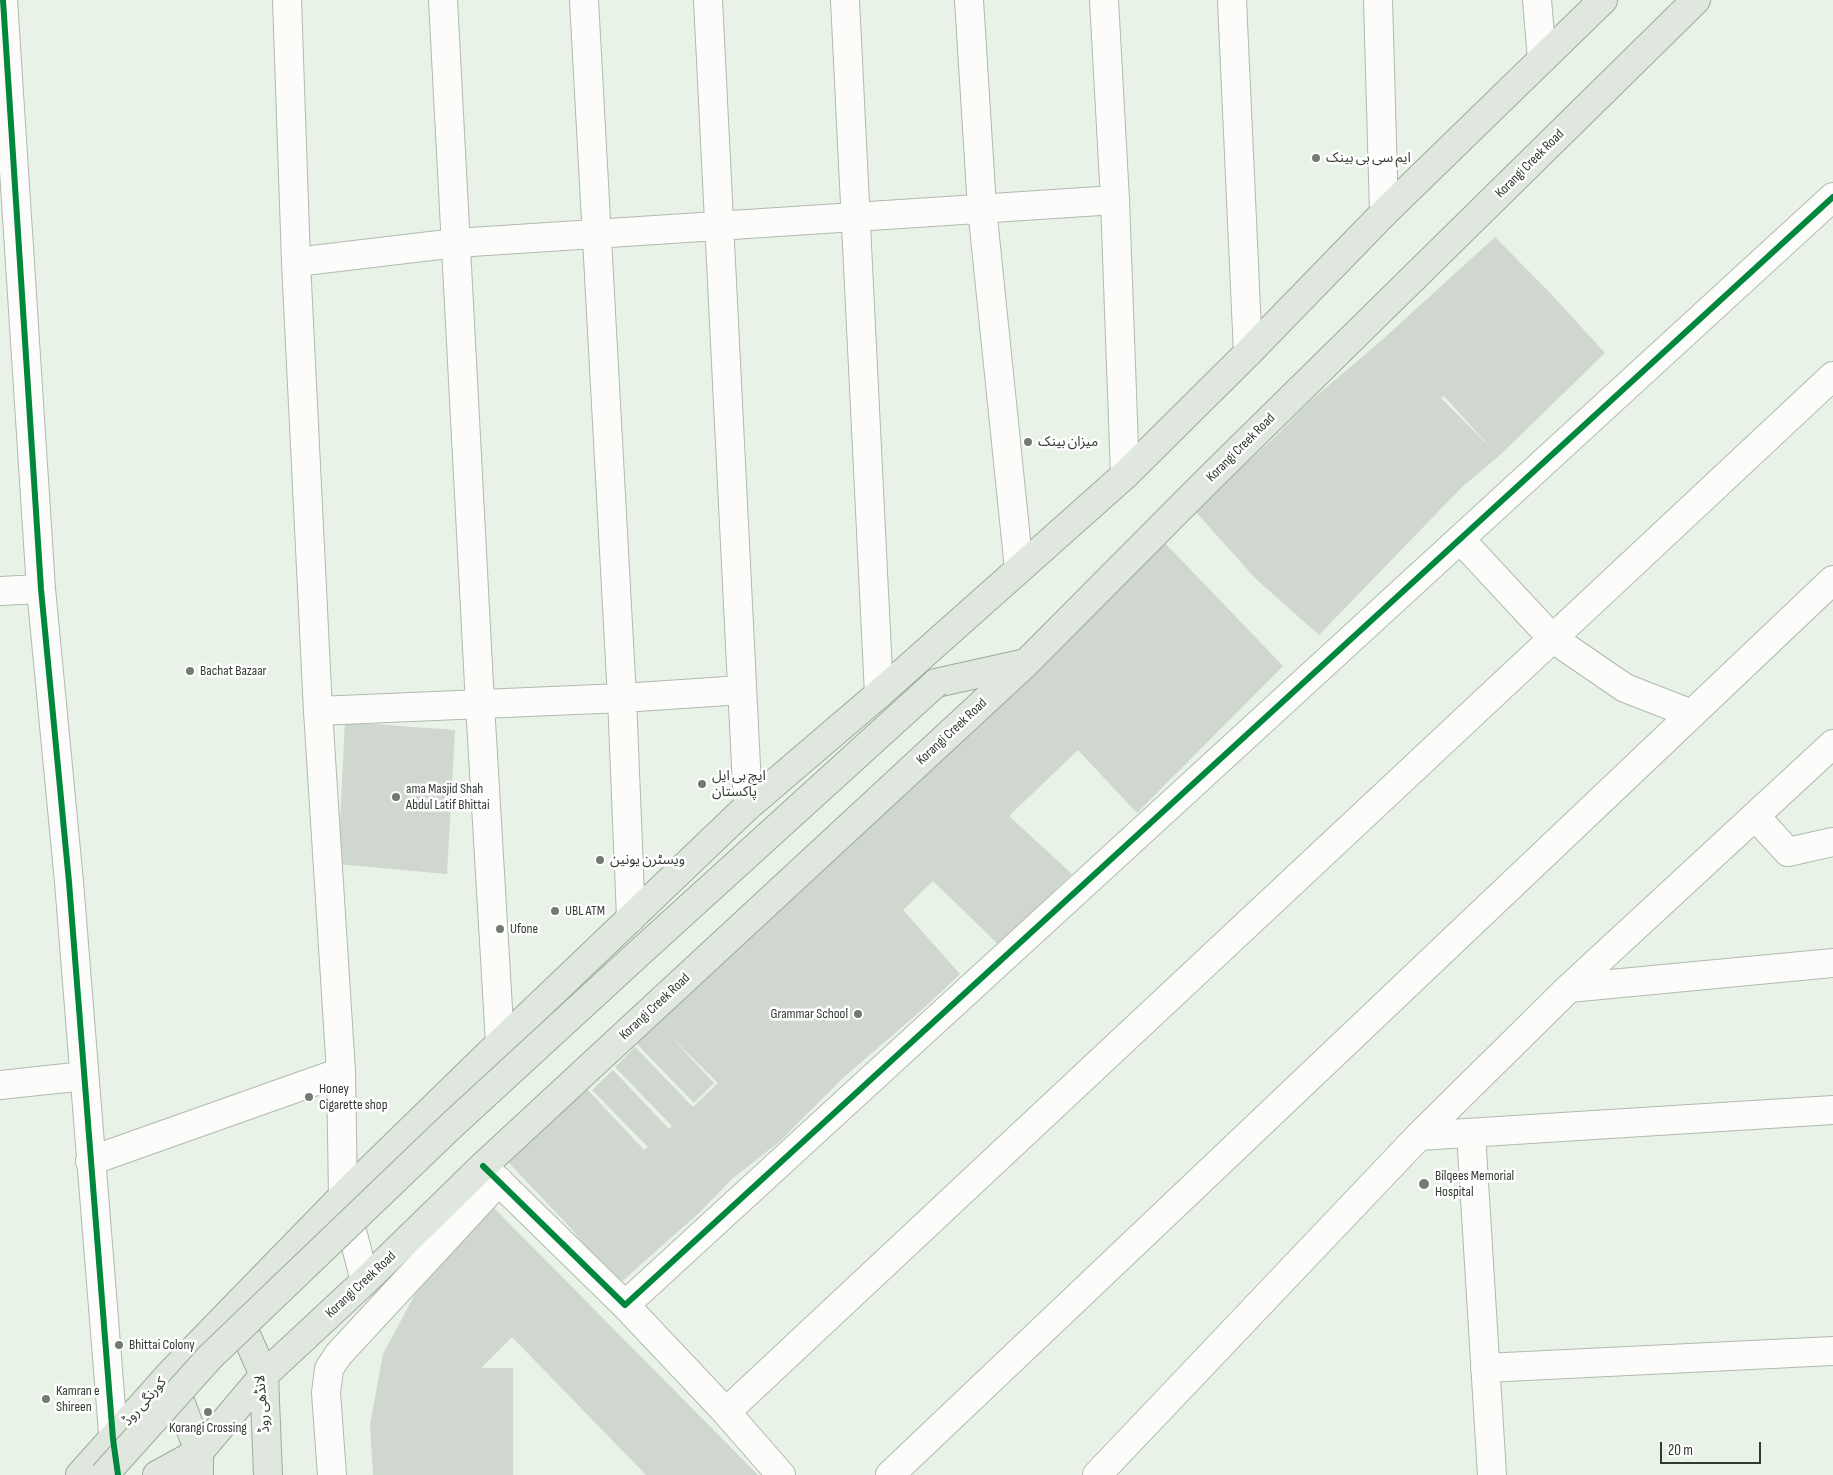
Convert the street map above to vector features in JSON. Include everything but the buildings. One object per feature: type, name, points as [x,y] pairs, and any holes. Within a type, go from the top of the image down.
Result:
[{"type":"main road","points":[[157,1475],[199,1464],[170,1374],[343,1196],[748,806],[879,694],[1125,475],[1248,353],[1384,213],[1603,0]]},
{"type":"main road","name":"Korangi Creek Road","points":[[199,1464],[264,1375],[366,1281],[491,1173],[1026,664],[1210,478],[1696,0]]},
{"type":"main road","points":[[104,1475],[210,1357],[445,1132],[638,953],[936,683],[978,606]]},
{"type":"main road","points":[[936,683],[1026,664]]},
{"type":"main road","name":"لانڈھی روڈ","points":[[234,1308],[264,1375],[268,1475]]},
{"type":"main road","name":"کورنگی روڈ","points":[[80,1475],[170,1374]]},
{"type":"street","points":[[3,0],[5,88],[41,589],[69,882],[90,1161],[113,1439],[118,1475]]},
{"type":"street","points":[[287,0],[296,262],[318,711],[341,1072],[343,1196],[366,1281]]},
{"type":"street","points":[[443,0],[500,1043]]},
{"type":"street","points":[[584,0],[622,698],[631,918]]},
{"type":"street","points":[[708,0],[748,806]]},
{"type":"street","points":[[845,0],[879,694]]},
{"type":"street","points":[[970,0],[982,208],[1019,569]]},
{"type":"street","points":[[1104,0],[1115,200],[1125,475]]},
{"type":"street","points":[[1232,0],[1248,353]]},
{"type":"street","points":[[1378,0],[1384,213]]},
{"type":"street","points":[[1537,0],[1542,59]]},
{"type":"street","points":[[625,1305],[1833,197]]},
{"type":"street","points":[[296,262],[456,243],[1115,200]]},
{"type":"street","points":[[726,1412],[1833,376]]},
{"type":"street","points":[[1460,539],[1552,638],[1625,688],[1692,714]]},
{"type":"street","points":[[890,1475],[1833,580]]},
{"type":"street","points":[[0,591],[41,589]]},
{"type":"street","points":[[318,711],[622,698],[742,690]]},
{"type":"street","points":[[1097,1475],[1419,1136],[1569,988],[1833,744]]},
{"type":"street","points":[[1756,816],[1788,852],[1833,842]]},
{"type":"street","points":[[1569,988],[1833,962]]},
{"type":"street","points":[[90,1161],[341,1072]]},
{"type":"street","points":[[0,1085],[84,1076]]},
{"type":"street","points":[[1419,1136],[1833,1110]]},
{"type":"street","points":[[1471,1133],[1492,1475]]},
{"type":"street","points":[[332,1475],[326,1393],[330,1370],[338,1355],[491,1173],[625,1305],[726,1412],[781,1475]]},
{"type":"street","points":[[1485,1368],[1833,1351]]},
{"type":"cycle path","points":[[3,0],[41,589],[69,882],[113,1439],[118,1475]]},
{"type":"cycle path","points":[[483,1166],[625,1305],[1833,197]]},
{"type":"place","name":"ایم سی بی بینک","points":[[1316,158]]},
{"type":"place","name":"میزان بینک","points":[[1028,442]]},
{"type":"place","name":"Bachat Bazaar","points":[[190,671]]},
{"type":"place","name":"ایچ بی ایل پاکستان","points":[[702,784]]},
{"type":"place","name":"ama Masjid Shah Abdul Latif Bhittai","points":[[396,797]]},
{"type":"place","name":"ویسٹرن یونین","points":[[600,860]]},
{"type":"place","name":"UBL ATM","points":[[555,911]]},
{"type":"place","name":"Ufone","points":[[500,929]]},
{"type":"place","name":"Grammar School","points":[[858,1014]]},
{"type":"place","name":"Honey Cigarette shop","points":[[309,1097]]},
{"type":"place","name":"Bilqees Memorial Hospital","points":[[1424,1184]]},
{"type":"place","name":"Bhittai Colony","points":[[119,1345]]},
{"type":"place","name":"Kamran e Shireen","points":[[46,1399]]},
{"type":"place","name":"Korangi Crossing","points":[[208,1412]]}]
